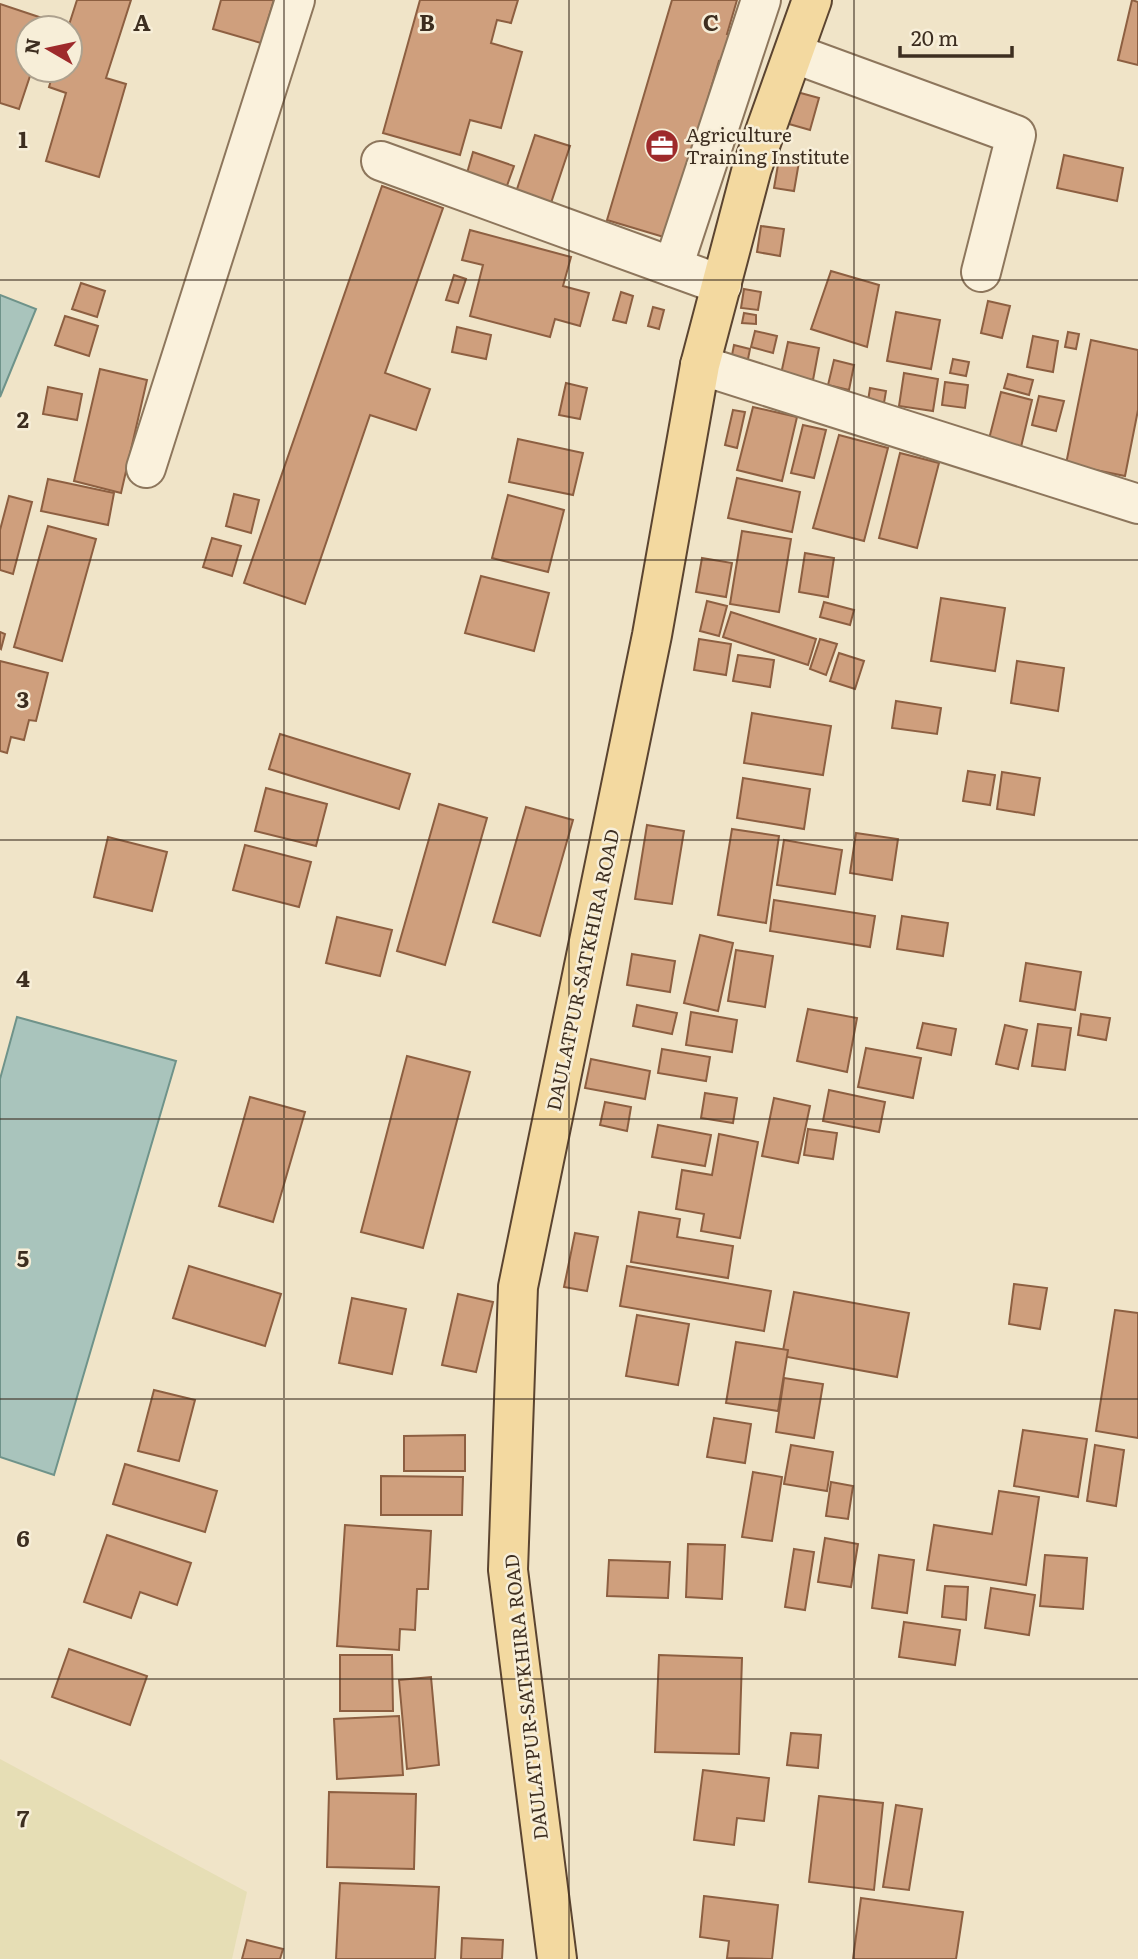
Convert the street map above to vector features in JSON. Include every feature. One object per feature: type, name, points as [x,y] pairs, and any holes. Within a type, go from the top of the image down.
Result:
[{"type":"main road","name":"DAULATPUR-SATKHIRA ROAD","points":[[557,1959],[508,1570],[518,1287],[652,635],[700,365],[752,168],[813,0]]},
{"type":"street","points":[[146,468],[295,0]]},
{"type":"street","points":[[673,267],[761,0]]},
{"type":"street","points":[[795,54],[1016,135],[981,272]]},
{"type":"street","points":[[381,161],[722,285]]},
{"type":"street","points":[[700,365],[1138,504]]},
{"type":"shaded area","points":[[0,1759],[247,1892],[232,1959],[0,1959]]},
{"type":"water","points":[[0,295],[36,309],[0,397]]},
{"type":"water","points":[[17,1017],[176,1061],[54,1475],[0,1457],[0,1079]]},
{"type":"building","points":[[77,0],[131,0],[106,78],[126,84],[99,177],[46,161],[66,93],[49,87],[50,84],[84,84],[84,14],[72,14]]},
{"type":"building","points":[[221,0],[274,0],[261,43],[213,29]]},
{"type":"building","points":[[420,0],[518,0],[511,23],[497,20],[491,43],[522,52],[501,128],[470,120],[460,155],[383,133]]},
{"type":"building","name":"Agriculture Training Institute","points":[[672,0],[737,0],[727,34],[761,44],[754,71],[719,61],[667,238],[607,220]]},
{"type":"building","points":[[1132,0],[1138,2],[1138,65],[1118,60]]},
{"type":"building","points":[[0,4],[30,14],[14,14],[14,84],[27,84],[19,109],[0,103]]},
{"type":"building","points":[[797,92],[819,98],[810,130],[789,124]]},
{"type":"building","points":[[535,135],[570,146],[551,203],[516,192]]},
{"type":"building","points":[[473,152],[514,166],[504,194],[465,180]]},
{"type":"building","points":[[780,153],[800,156],[794,191],[774,188]]},
{"type":"building","points":[[1064,155],[1123,168],[1117,201],[1057,188]]},
{"type":"building","points":[[382,186],[443,208],[385,373],[430,389],[416,430],[370,415],[305,604],[244,583]]},
{"type":"building","points":[[761,226],[784,229],[780,256],[757,252]]},
{"type":"building","points":[[470,230],[571,257],[563,286],[589,293],[580,326],[555,319],[550,337],[470,316],[483,265],[462,260]]},
{"type":"building","points":[[831,271],[879,285],[867,347],[811,329]]},
{"type":"building","points":[[454,275],[466,279],[458,303],[446,300]]},
{"type":"building","points":[[81,283],[105,291],[97,317],[72,309]]},
{"type":"building","points":[[744,289],[761,292],[758,310],[741,308]]},
{"type":"building","points":[[621,292],[633,296],[626,323],[613,320]]},
{"type":"building","points":[[988,301],[1010,306],[1002,338],[981,333]]},
{"type":"building","points":[[653,307],[664,310],[659,329],[648,326]]},
{"type":"building","points":[[896,312],[940,320],[931,369],[887,361]]},
{"type":"building","points":[[744,313],[756,315],[756,324],[742,323]]},
{"type":"building","points":[[65,316],[98,326],[89,356],[55,345]]},
{"type":"building","points":[[457,327],[491,335],[486,359],[452,352]]},
{"type":"building","points":[[755,331],[777,336],[773,353],[751,347]]},
{"type":"building","points":[[1068,332],[1079,334],[1076,349],[1065,347]]},
{"type":"building","points":[[1033,336],[1058,341],[1053,372],[1027,367]]},
{"type":"building","points":[[1091,340],[1138,350],[1138,410],[1125,476],[1066,464]]},
{"type":"building","points":[[788,342],[819,348],[813,380],[781,374]]},
{"type":"building","points":[[734,345],[750,349],[747,364],[731,360]]},
{"type":"building","points":[[953,359],[969,362],[966,376],[950,373]]},
{"type":"building","points":[[834,360],[854,365],[849,390],[828,385]]},
{"type":"building","points":[[100,369],[147,380],[121,493],[74,481]]},
{"type":"building","points":[[904,373],[938,379],[933,411],[899,406]]},
{"type":"building","points":[[1008,374],[1033,380],[1029,395],[1004,388]]},
{"type":"building","points":[[945,382],[968,385],[965,408],[942,405]]},
{"type":"building","points":[[566,383],[587,388],[580,419],[559,415]]},
{"type":"building","points":[[48,387],[82,394],[77,420],[43,414]]},
{"type":"building","points":[[870,388],[886,391],[884,403],[868,401]]},
{"type":"building","points":[[1001,392],[1032,400],[1021,447],[989,439]]},
{"type":"building","points":[[1039,396],[1064,401],[1056,431],[1032,425]]},
{"type":"building","points":[[753,407],[797,417],[782,481],[737,470]]},
{"type":"building","points":[[733,410],[745,412],[737,448],[725,445]]},
{"type":"building","points":[[803,425],[826,430],[814,478],[791,473]]},
{"type":"building","points":[[839,435],[888,448],[864,541],[813,528]]},
{"type":"building","points":[[518,439],[583,453],[573,495],[509,482]]},
{"type":"building","points":[[900,453],[939,463],[917,548],[879,538]]},
{"type":"building","points":[[737,478],[800,492],[792,532],[728,518]]},
{"type":"building","points":[[48,479],[114,493],[108,525],[41,511]]},
{"type":"building","points":[[234,494],[259,500],[251,533],[226,526]]},
{"type":"building","points":[[508,495],[564,510],[548,572],[492,558]]},
{"type":"building","points":[[9,496],[32,502],[13,574],[0,570],[0,530]]},
{"type":"building","points":[[48,526],[96,539],[62,661],[14,647]]},
{"type":"building","points":[[742,531],[791,539],[779,612],[730,604]]},
{"type":"building","points":[[212,538],[241,546],[232,576],[203,567]]},
{"type":"building","points":[[805,553],[834,558],[828,597],[799,592]]},
{"type":"building","points":[[702,558],[732,563],[726,597],[696,592]]},
{"type":"building","points":[[481,576],[549,593],[534,651],[465,633]]},
{"type":"building","points":[[941,598],[1005,608],[995,671],[931,661]]},
{"type":"building","points":[[707,601],[727,606],[719,636],[700,631]]},
{"type":"building","points":[[824,602],[854,610],[850,625],[820,617]]},
{"type":"building","points":[[731,612],[816,639],[808,665],[723,637]]},
{"type":"building","points":[[0,632],[5,634],[1,649],[0,648]]},
{"type":"building","points":[[699,639],[731,644],[726,675],[694,670]]},
{"type":"building","points":[[820,639],[837,644],[826,675],[810,669]]},
{"type":"building","points":[[839,653],[864,661],[855,689],[830,681]]},
{"type":"building","points":[[738,655],[774,660],[770,687],[733,681]]},
{"type":"building","points":[[0,661],[48,673],[36,721],[29,720],[24,740],[11,737],[7,753],[0,751]]},
{"type":"building","points":[[1017,661],[1064,668],[1058,711],[1011,703]]},
{"type":"building","points":[[896,701],[941,708],[937,734],[892,728]]},
{"type":"building","points":[[752,713],[831,726],[823,775],[744,763]]},
{"type":"building","points":[[280,734],[410,774],[399,809],[269,769]]},
{"type":"building","points":[[968,771],[995,775],[990,805],[963,801]]},
{"type":"building","points":[[1002,772],[1040,778],[1034,815],[997,809]]},
{"type":"building","points":[[743,778],[810,789],[804,829],[737,818]]},
{"type":"building","points":[[266,788],[327,804],[316,846],[255,831]]},
{"type":"building","points":[[439,804],[487,818],[445,965],[397,951]]},
{"type":"building","points":[[526,807],[573,820],[540,936],[493,922]]},
{"type":"building","points":[[647,825],[684,831],[672,904],[635,899]]},
{"type":"building","points":[[732,829],[779,836],[766,923],[718,915]]},
{"type":"building","points":[[856,833],[898,839],[892,880],[850,873]]},
{"type":"building","points":[[108,837],[167,852],[152,911],[94,897]]},
{"type":"building","points":[[784,840],[842,850],[835,894],[777,885]]},
{"type":"building","points":[[245,845],[311,862],[299,907],[233,890]]},
{"type":"building","points":[[774,900],[875,916],[870,947],[770,931]]},
{"type":"building","points":[[902,916],[948,923],[943,956],[897,949]]},
{"type":"building","points":[[337,917],[392,930],[380,976],[326,963]]},
{"type":"building","points":[[700,935],[733,943],[718,1011],[684,1003]]},
{"type":"building","points":[[736,950],[773,956],[765,1007],[728,1001]]},
{"type":"building","points":[[632,954],[675,961],[670,992],[627,985]]},
{"type":"building","points":[[1026,963],[1081,972],[1075,1010],[1020,1001]]},
{"type":"building","points":[[637,1005],[677,1013],[672,1034],[633,1026]]},
{"type":"building","points":[[808,1009],[857,1018],[847,1072],[797,1061]]},
{"type":"building","points":[[691,1012],[737,1020],[732,1052],[686,1045]]},
{"type":"building","points":[[1081,1014],[1110,1018],[1106,1040],[1078,1035]]},
{"type":"building","points":[[923,1023],[956,1029],[951,1055],[917,1048]]},
{"type":"building","points":[[1038,1024],[1071,1028],[1065,1070],[1032,1066]]},
{"type":"building","points":[[1005,1025],[1027,1030],[1018,1069],[996,1064]]},
{"type":"building","points":[[866,1048],[921,1058],[913,1098],[858,1087]]},
{"type":"building","points":[[662,1049],[710,1057],[706,1081],[658,1073]]},
{"type":"building","points":[[407,1056],[470,1072],[423,1248],[361,1232]]},
{"type":"building","points":[[591,1059],[650,1071],[645,1099],[585,1088]]},
{"type":"building","points":[[829,1090],[885,1102],[879,1132],[823,1121]]},
{"type":"building","points":[[705,1093],[737,1098],[733,1123],[701,1118]]},
{"type":"building","points":[[250,1097],[305,1112],[273,1222],[219,1206]]},
{"type":"building","points":[[774,1098],[810,1106],[798,1163],[762,1156]]},
{"type":"building","points":[[605,1102],[631,1107],[627,1131],[600,1125]]},
{"type":"building","points":[[658,1125],[711,1135],[705,1166],[652,1157]]},
{"type":"building","points":[[808,1129],[837,1133],[833,1159],[804,1155]]},
{"type":"building","points":[[719,1134],[758,1142],[740,1238],[701,1231],[704,1214],[676,1209],[682,1170],[712,1175]]},
{"type":"building","points":[[639,1212],[680,1219],[677,1237],[733,1246],[728,1278],[631,1262]]},
{"type":"building","points":[[575,1233],[598,1237],[587,1291],[564,1287]]},
{"type":"building","points":[[189,1266],[281,1294],[265,1346],[173,1318]]},
{"type":"building","points":[[627,1266],[771,1291],[764,1331],[620,1306]]},
{"type":"building","points":[[1014,1284],[1047,1288],[1040,1329],[1009,1324]]},
{"type":"building","points":[[794,1292],[909,1313],[897,1377],[782,1356]]},
{"type":"building","points":[[458,1294],[493,1302],[476,1372],[442,1365]]},
{"type":"building","points":[[352,1298],[406,1309],[392,1374],[339,1363]]},
{"type":"building","points":[[1115,1310],[1138,1313],[1138,1438],[1096,1431]]},
{"type":"building","points":[[637,1315],[689,1324],[678,1385],[626,1376]]},
{"type":"building","points":[[736,1342],[788,1350],[778,1411],[726,1403]]},
{"type":"building","points":[[784,1378],[823,1384],[814,1438],[776,1432]]},
{"type":"building","points":[[154,1390],[195,1400],[179,1461],[138,1451]]},
{"type":"building","points":[[714,1418],[751,1424],[745,1463],[707,1457]]},
{"type":"building","points":[[1023,1430],[1087,1439],[1078,1497],[1014,1486]]},
{"type":"building","points":[[465,1435],[465,1471],[404,1471],[404,1436]]},
{"type":"building","points":[[791,1445],[833,1452],[827,1491],[784,1484]]},
{"type":"building","points":[[1095,1445],[1124,1450],[1116,1506],[1087,1501]]},
{"type":"building","points":[[125,1464],[217,1491],[205,1532],[113,1504]]},
{"type":"building","points":[[753,1472],[782,1477],[772,1541],[742,1537]]},
{"type":"building","points":[[381,1476],[463,1477],[462,1515],[381,1515]]},
{"type":"building","points":[[831,1482],[853,1486],[848,1519],[826,1516]]},
{"type":"building","points":[[999,1491],[1039,1497],[1026,1585],[927,1570],[934,1525],[992,1534]]},
{"type":"building","points":[[345,1525],[431,1531],[428,1589],[417,1589],[415,1630],[400,1629],[399,1650],[337,1646]]},
{"type":"building","points":[[107,1535],[191,1563],[177,1605],[140,1592],[131,1618],[84,1602]]},
{"type":"building","points":[[825,1538],[858,1544],[851,1587],[818,1582]]},
{"type":"building","points":[[688,1544],[725,1545],[722,1599],[686,1597]]},
{"type":"building","points":[[794,1549],[814,1552],[805,1610],[785,1607]]},
{"type":"building","points":[[879,1555],[914,1560],[907,1613],[872,1608]]},
{"type":"building","points":[[1045,1555],[1087,1558],[1083,1609],[1040,1606]]},
{"type":"building","points":[[609,1560],[670,1562],[668,1598],[607,1596]]},
{"type":"building","points":[[945,1586],[968,1587],[966,1620],[942,1617]]},
{"type":"building","points":[[991,1588],[1035,1595],[1029,1635],[985,1628]]},
{"type":"building","points":[[904,1622],[960,1630],[955,1665],[899,1657]]},
{"type":"building","points":[[69,1649],[147,1676],[130,1725],[52,1697]]},
{"type":"building","points":[[340,1655],[392,1655],[393,1711],[340,1711]]},
{"type":"building","points":[[659,1655],[742,1658],[739,1754],[655,1752]]},
{"type":"building","points":[[431,1677],[439,1765],[407,1769],[399,1680]]},
{"type":"building","points":[[399,1716],[403,1775],[337,1779],[334,1719]]},
{"type":"building","points":[[791,1733],[821,1735],[818,1768],[787,1765]]},
{"type":"building","points":[[703,1770],[769,1778],[764,1821],[737,1818],[734,1845],[694,1840]]},
{"type":"building","points":[[329,1792],[416,1794],[414,1869],[327,1867]]},
{"type":"building","points":[[819,1796],[883,1803],[874,1890],[809,1882]]},
{"type":"building","points":[[896,1805],[922,1809],[909,1890],[883,1887]]},
{"type":"building","points":[[340,1883],[439,1887],[435,1959],[336,1959]]},
{"type":"building","points":[[704,1896],[778,1905],[772,1959],[727,1958],[729,1941],[700,1937]]},
{"type":"building","points":[[861,1898],[963,1912],[956,1959],[853,1959]]},
{"type":"building","points":[[462,1938],[503,1940],[502,1959],[461,1959]]},
{"type":"building","points":[[247,1940],[283,1949],[280,1959],[242,1959]]},
{"type":"place","name":"Agriculture Training Institute","points":[[662,146]]}]
